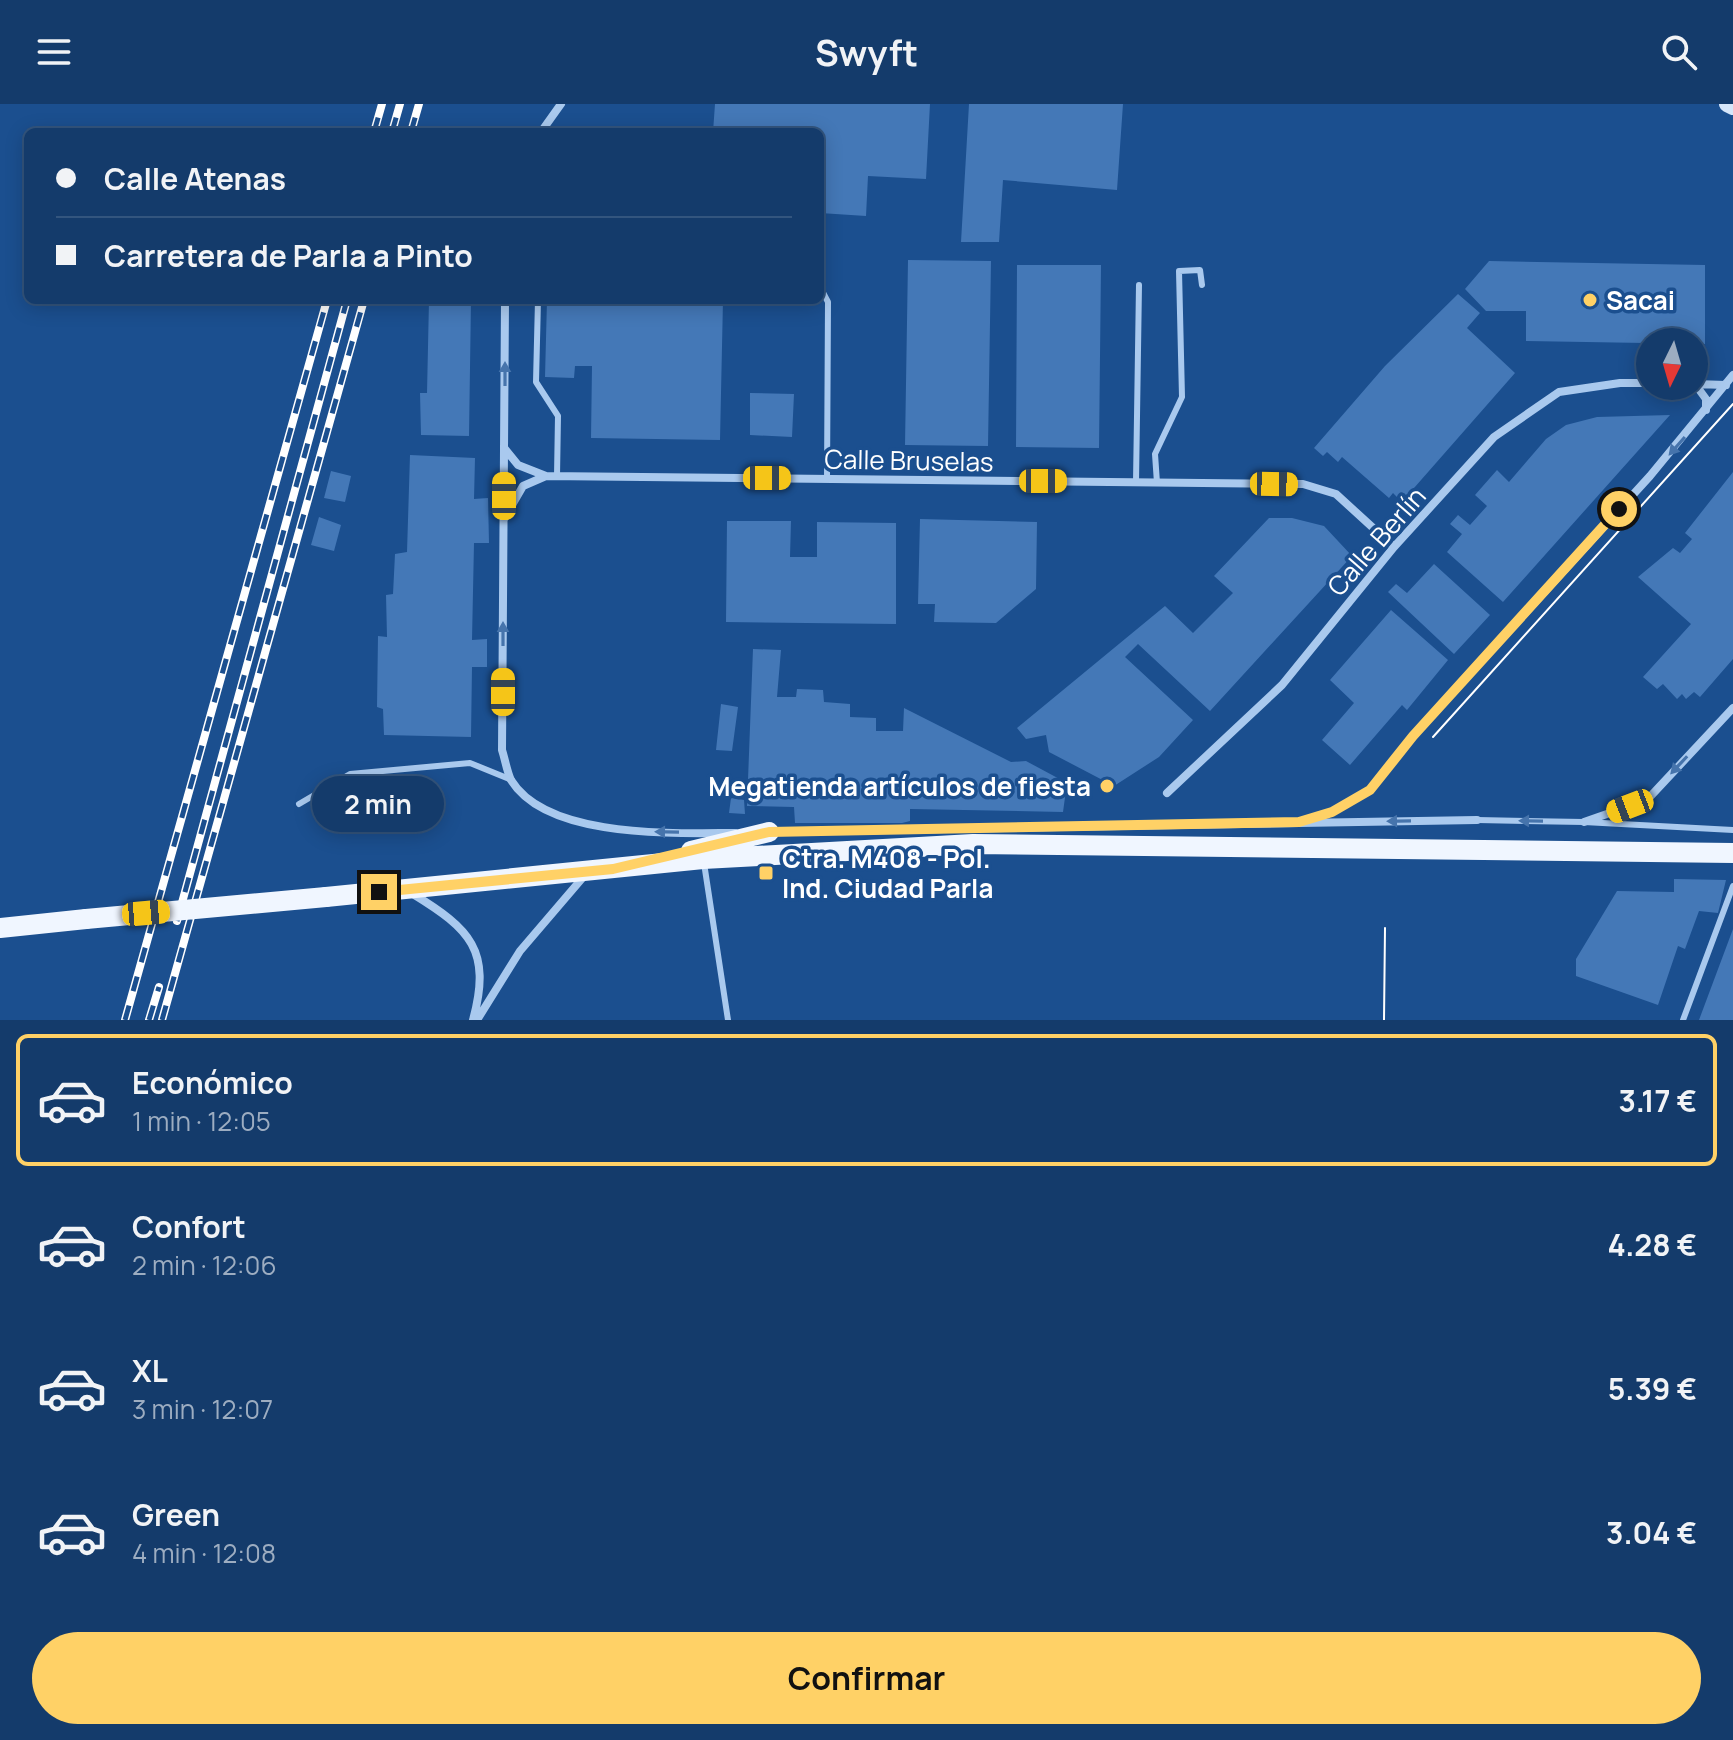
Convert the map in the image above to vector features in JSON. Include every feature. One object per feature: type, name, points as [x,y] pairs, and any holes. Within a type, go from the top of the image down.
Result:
[{"type":"main road","points":[[613,869],[769,832]]},
{"type":"main road","points":[[0,928],[703,859],[973,844],[1733,853]]},
{"type":"street","points":[[544,128],[561,104]]},
{"type":"street","points":[[1727,104],[1733,107]]},
{"type":"street","points":[[505,304],[502,750],[512,780],[531,798],[565,818],[598,827],[659,833],[1477,820]]},
{"type":"street","points":[[1299,822],[1332,812],[1370,790],[1413,736],[1706,411],[1733,375]]},
{"type":"street","name":"Calle Berlín","points":[[1167,793],[1282,685],[1394,547],[1494,437],[1559,392],[1636,383]]},
{"type":"street","points":[[1708,384],[1726,385]]},
{"type":"street","points":[[1706,400],[1706,411]]},
{"type":"street","points":[[505,448],[518,465],[546,476]]},
{"type":"street","points":[[504,520],[523,486],[546,476]]},
{"type":"street","name":"Calle Bruselas","points":[[546,476],[1136,482],[1314,487],[1336,494],[1394,547]]},
{"type":"street","points":[[1584,822],[1647,800],[1733,708]]},
{"type":"street","points":[[475,1020],[520,951],[558,902],[589,871]]},
{"type":"street","points":[[405,889],[461,926],[473,943],[480,964],[480,995],[475,1020]]},
{"type":"lane","points":[[1157,483],[1155,454],[1182,397],[1179,271],[1200,270],[1202,285]]},
{"type":"lane","points":[[1136,482],[1139,285]]},
{"type":"lane","points":[[824,294],[828,302],[827,479]]},
{"type":"lane","points":[[538,304],[536,382],[558,416],[557,476]]},
{"type":"lane","points":[[299,804],[350,774],[470,763],[512,780]]},
{"type":"lane","points":[[1477,820],[1733,830]]},
{"type":"lane","points":[[703,859],[728,1020]]},
{"type":"lane","points":[[1683,1020],[1733,886]]},
{"type":"building","points":[[715,104],[930,104],[926,179],[868,176],[866,216],[824,213],[824,128],[713,128]]},
{"type":"building","points":[[969,104],[1123,104],[1117,190],[1003,180],[999,242],[961,242]]},
{"type":"building","points":[[908,260],[991,261],[988,446],[905,445]]},
{"type":"building","name":"Sacai","points":[[1489,261],[1705,265],[1705,328],[1636,328],[1636,343],[1526,341],[1526,311],[1486,311],[1465,289]]},
{"type":"building","points":[[1017,265],[1101,265],[1099,448],[1016,447]]},
{"type":"building","points":[[1458,294],[1480,313],[1467,328],[1515,373],[1407,496],[1404,493],[1398,498],[1393,493],[1389,498],[1342,457],[1338,462],[1327,452],[1323,456],[1314,448],[1385,366]]},
{"type":"building","points":[[429,304],[471,304],[469,436],[421,435],[420,393],[427,393]]},
{"type":"building","points":[[547,304],[723,304],[720,440],[591,438],[592,366],[575,366],[574,378],[545,377]]},
{"type":"building","points":[[750,393],[794,394],[792,437],[750,435]]},
{"type":"building","points":[[1670,415],[1503,602],[1447,552],[1462,534],[1450,524],[1458,515],[1470,525],[1487,506],[1475,495],[1497,470],[1509,482],[1546,439],[1566,425],[1597,417]]},
{"type":"building","points":[[410,455],[475,458],[474,499],[488,498],[489,543],[474,543],[472,640],[487,639],[487,667],[472,667],[471,737],[384,735],[383,709],[377,707],[378,636],[387,637],[386,595],[393,594],[395,554],[407,552]]},
{"type":"building","points":[[331,471],[351,476],[345,502],[324,498]]},
{"type":"building","points":[[1733,472],[1733,659],[1700,697],[1694,692],[1686,699],[1682,694],[1677,699],[1663,684],[1657,689],[1643,677],[1691,624],[1638,577],[1673,548],[1680,553],[1692,539],[1685,533]]},
{"type":"building","points":[[319,517],[341,525],[334,551],[311,545]]},
{"type":"building","points":[[1269,518],[1292,518],[1324,526],[1352,556],[1210,711],[1138,644],[1125,657],[1193,720],[1159,757],[1114,786],[1049,752],[1046,735],[1026,739],[1017,728],[1165,606],[1193,633],[1233,593],[1214,576]]},
{"type":"building","points":[[920,519],[1037,522],[1036,589],[996,623],[934,622],[935,604],[918,604]]},
{"type":"building","points":[[727,521],[791,521],[790,557],[817,557],[817,522],[896,523],[896,624],[726,622]]},
{"type":"building","points":[[1434,564],[1490,615],[1454,654],[1388,592],[1396,584],[1407,593]]},
{"type":"building","points":[[1391,610],[1448,660],[1407,710],[1402,705],[1350,765],[1322,740],[1354,703],[1330,680]]},
{"type":"building","points":[[753,649],[781,650],[777,697],[796,697],[797,689],[823,690],[824,702],[850,704],[850,717],[876,718],[876,731],[903,731],[904,708],[1011,762],[1026,761],[1067,783],[1063,812],[910,809],[910,821],[902,823],[795,823],[794,807],[747,806]]},
{"type":"building","points":[[721,704],[738,707],[732,751],[716,750]]},
{"type":"building","points":[[731,798],[744,800],[745,814],[729,813]]},
{"type":"building","points":[[1674,879],[1726,880],[1718,913],[1699,911],[1685,949],[1678,946],[1658,1005],[1576,976],[1576,959],[1617,891],[1674,892]]},
{"type":"building","points":[[1733,929],[1733,1020],[1699,1020]]},
{"type":"tram line","points":[[1433,737],[1733,404]]},
{"type":"tram line","points":[[1384,1020],[1385,928]]},
{"type":"railway","points":[[375,128],[382,104]]},
{"type":"railway","points":[[393,128],[400,104]]},
{"type":"railway","points":[[412,128],[419,104]]},
{"type":"railway","points":[[125,1020],[326,304]]},
{"type":"railway","points":[[177,921],[346,304]]},
{"type":"railway","points":[[162,1020],[363,304]]},
{"type":"railway","points":[[149,1020],[159,987]]},
{"type":"place","name":"Sacai","points":[[1590,300]]},
{"type":"place","name":"Megatienda artículos de fiesta","points":[[1107,786]]},
{"type":"place","name":"Ctra. M408 - Pol. Ind. Ciudad Parla","points":[[766,873]]},
{"type":"route","points":[[379,892],[613,869],[769,832],[1299,822],[1332,812],[1370,790],[1413,736],[1527,614],[1619,509]]}]
